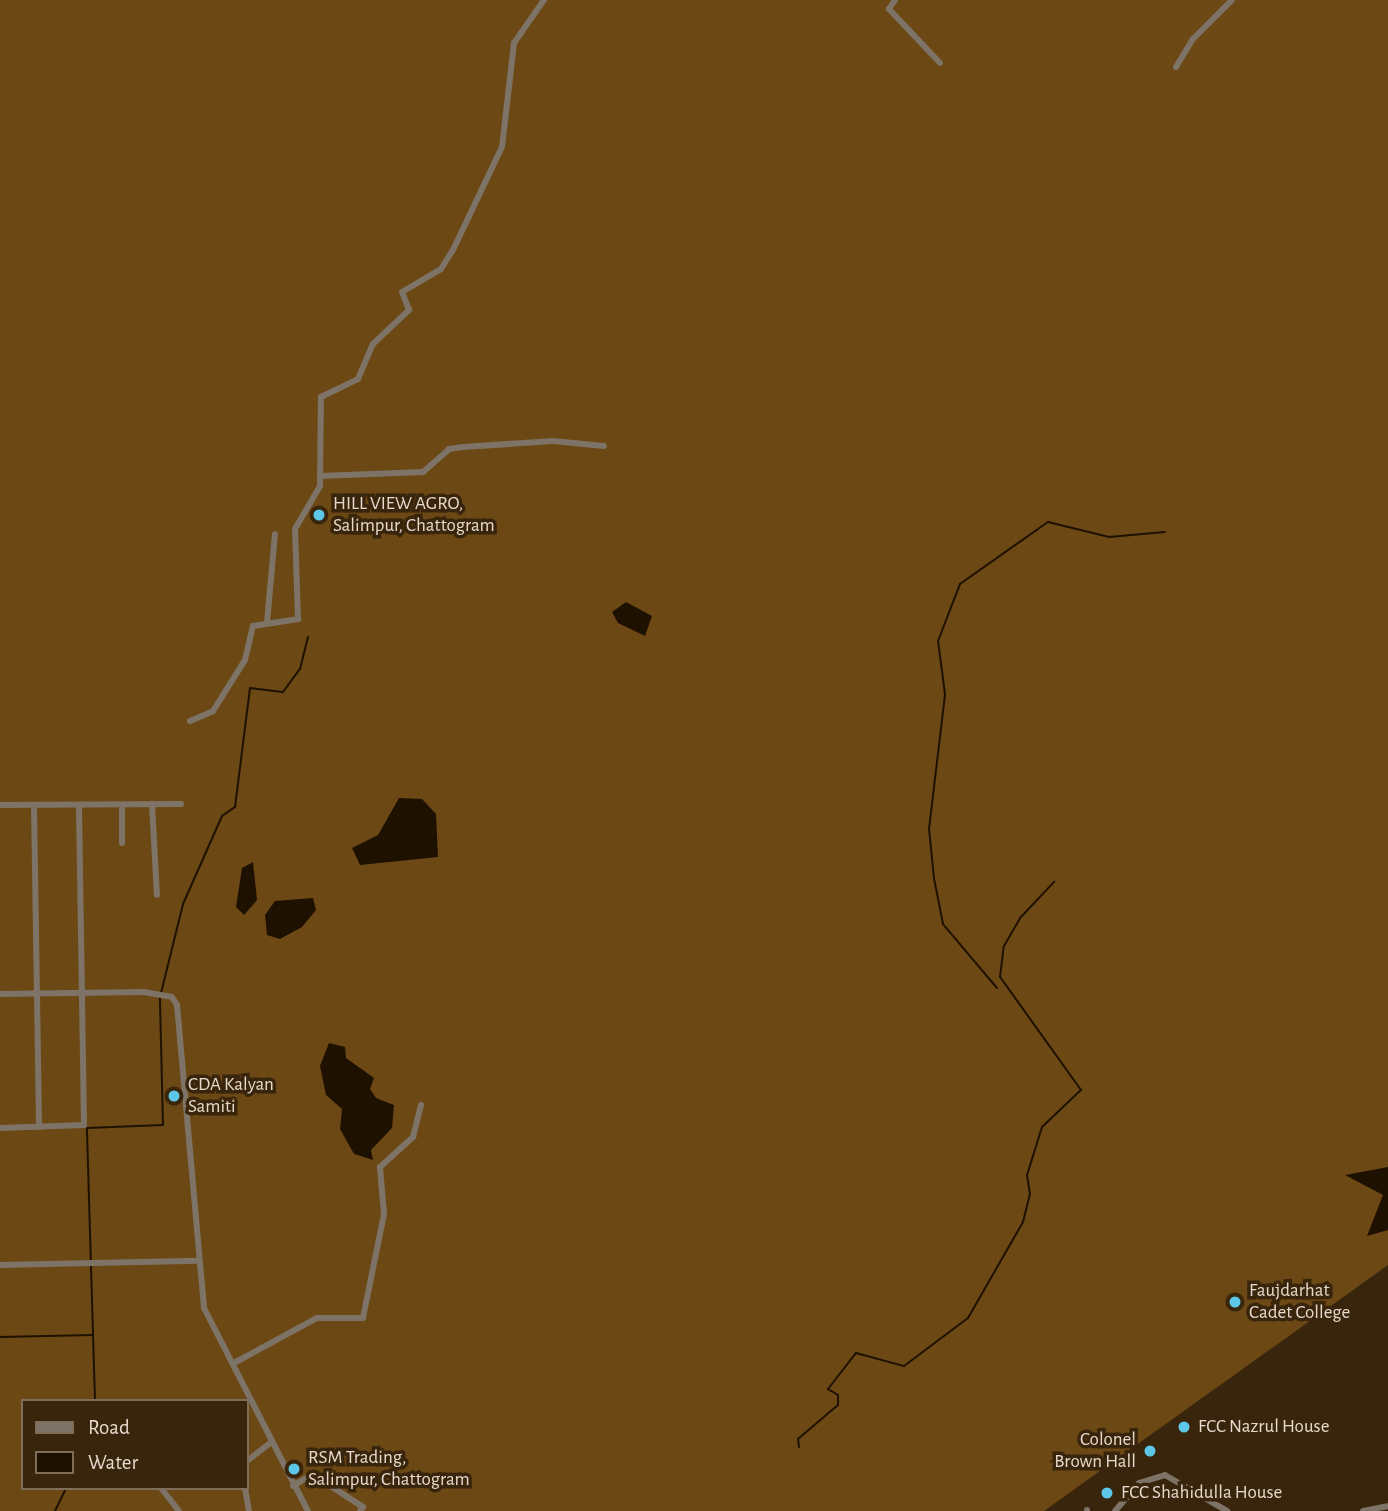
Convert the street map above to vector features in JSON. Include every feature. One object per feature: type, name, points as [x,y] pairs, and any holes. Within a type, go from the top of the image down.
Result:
[{"type":"street","points":[[190,721],[213,711],[245,660],[253,626],[298,619],[295,529],[320,476],[321,397],[358,379],[373,344],[410,310],[402,292],[441,269],[453,250],[502,147],[514,43],[544,0]]},
{"type":"street","points":[[895,0],[889,9],[940,63]]},
{"type":"street","points":[[1176,67],[1193,39],[1232,0]]},
{"type":"street","points":[[320,476],[424,472],[449,449],[463,447],[553,441],[604,446]]},
{"type":"street","points":[[267,623],[275,534]]},
{"type":"street","points":[[152,804],[157,895]]},
{"type":"street","points":[[0,805],[181,804]]},
{"type":"street","points":[[33,805],[40,993],[39,1127]]},
{"type":"street","points":[[0,1128],[84,1125],[79,805]]},
{"type":"street","points":[[121,843],[122,805]]},
{"type":"street","points":[[0,994],[144,992],[172,997],[204,1308],[234,1363],[269,1444],[308,1511]]},
{"type":"street","points":[[234,1363],[317,1318],[363,1318],[384,1214],[380,1167],[413,1137],[421,1105]]},
{"type":"street","points":[[0,1265],[200,1261]]},
{"type":"street","points":[[248,1460],[269,1444]]},
{"type":"street","points":[[293,1486],[312,1474],[362,1509],[372,1511]]},
{"type":"street","points":[[1115,1511],[1139,1483],[1165,1475],[1227,1511]]},
{"type":"street","points":[[163,1490],[179,1511]]},
{"type":"street","points":[[245,1490],[249,1511]]},
{"type":"street","points":[[1363,1511],[1388,1506]]},
{"type":"shaded area","points":[[0,0],[1388,0],[1388,1265],[1044,1511],[0,1511]]},
{"type":"water","points":[[626,602],[652,616],[645,636],[618,623],[612,612]]},
{"type":"water","points":[[399,798],[422,799],[436,814],[438,857],[360,865],[352,848],[378,835]]},
{"type":"water","points":[[253,862],[257,900],[244,915],[236,907],[242,868]]},
{"type":"water","points":[[313,898],[316,910],[302,927],[280,939],[267,935],[265,915],[275,901]]},
{"type":"water","points":[[329,1043],[345,1047],[346,1058],[374,1078],[370,1089],[376,1098],[394,1105],[392,1128],[371,1150],[373,1160],[354,1154],[340,1129],[342,1109],[326,1095],[320,1066]]},
{"type":"water","points":[[1388,1167],[1388,1230],[1367,1236],[1383,1195],[1345,1175]]},
{"type":"waterway","points":[[997,988],[943,924],[934,878],[929,829],[945,694],[938,641],[960,584],[1048,522],[1109,537],[1165,532]]},
{"type":"waterway","points":[[161,993],[183,904],[222,816],[235,807],[250,688],[283,692],[300,669],[308,637]]},
{"type":"waterway","points":[[799,1447],[798,1439],[838,1405],[838,1395],[828,1389],[856,1353],[904,1366],[968,1318],[1023,1222],[1030,1194],[1027,1175],[1042,1127],[1081,1090],[1000,977],[1004,946],[1020,918],[1054,882]]},
{"type":"waterway","points":[[95,1399],[87,1128],[163,1125],[160,998]]},
{"type":"waterway","points":[[0,1337],[93,1335]]},
{"type":"waterway","points":[[55,1511],[65,1490]]},
{"type":"place","name":"HILL VIEW AGRO, Salimpur, Chattogram","points":[[319,515]]},
{"type":"place","name":"CDA Kalyan Samiti","points":[[174,1096]]},
{"type":"place","name":"Faujdarhat Cadet College","points":[[1235,1302]]},
{"type":"place","name":"FCC Nazrul House","points":[[1184,1427]]},
{"type":"place","name":"Colonel Brown Hall","points":[[1150,1451]]},
{"type":"place","name":"RSM Trading, Salimpur, Chattogram","points":[[294,1469]]},
{"type":"place","name":"FCC Shahidulla House","points":[[1107,1493]]}]
